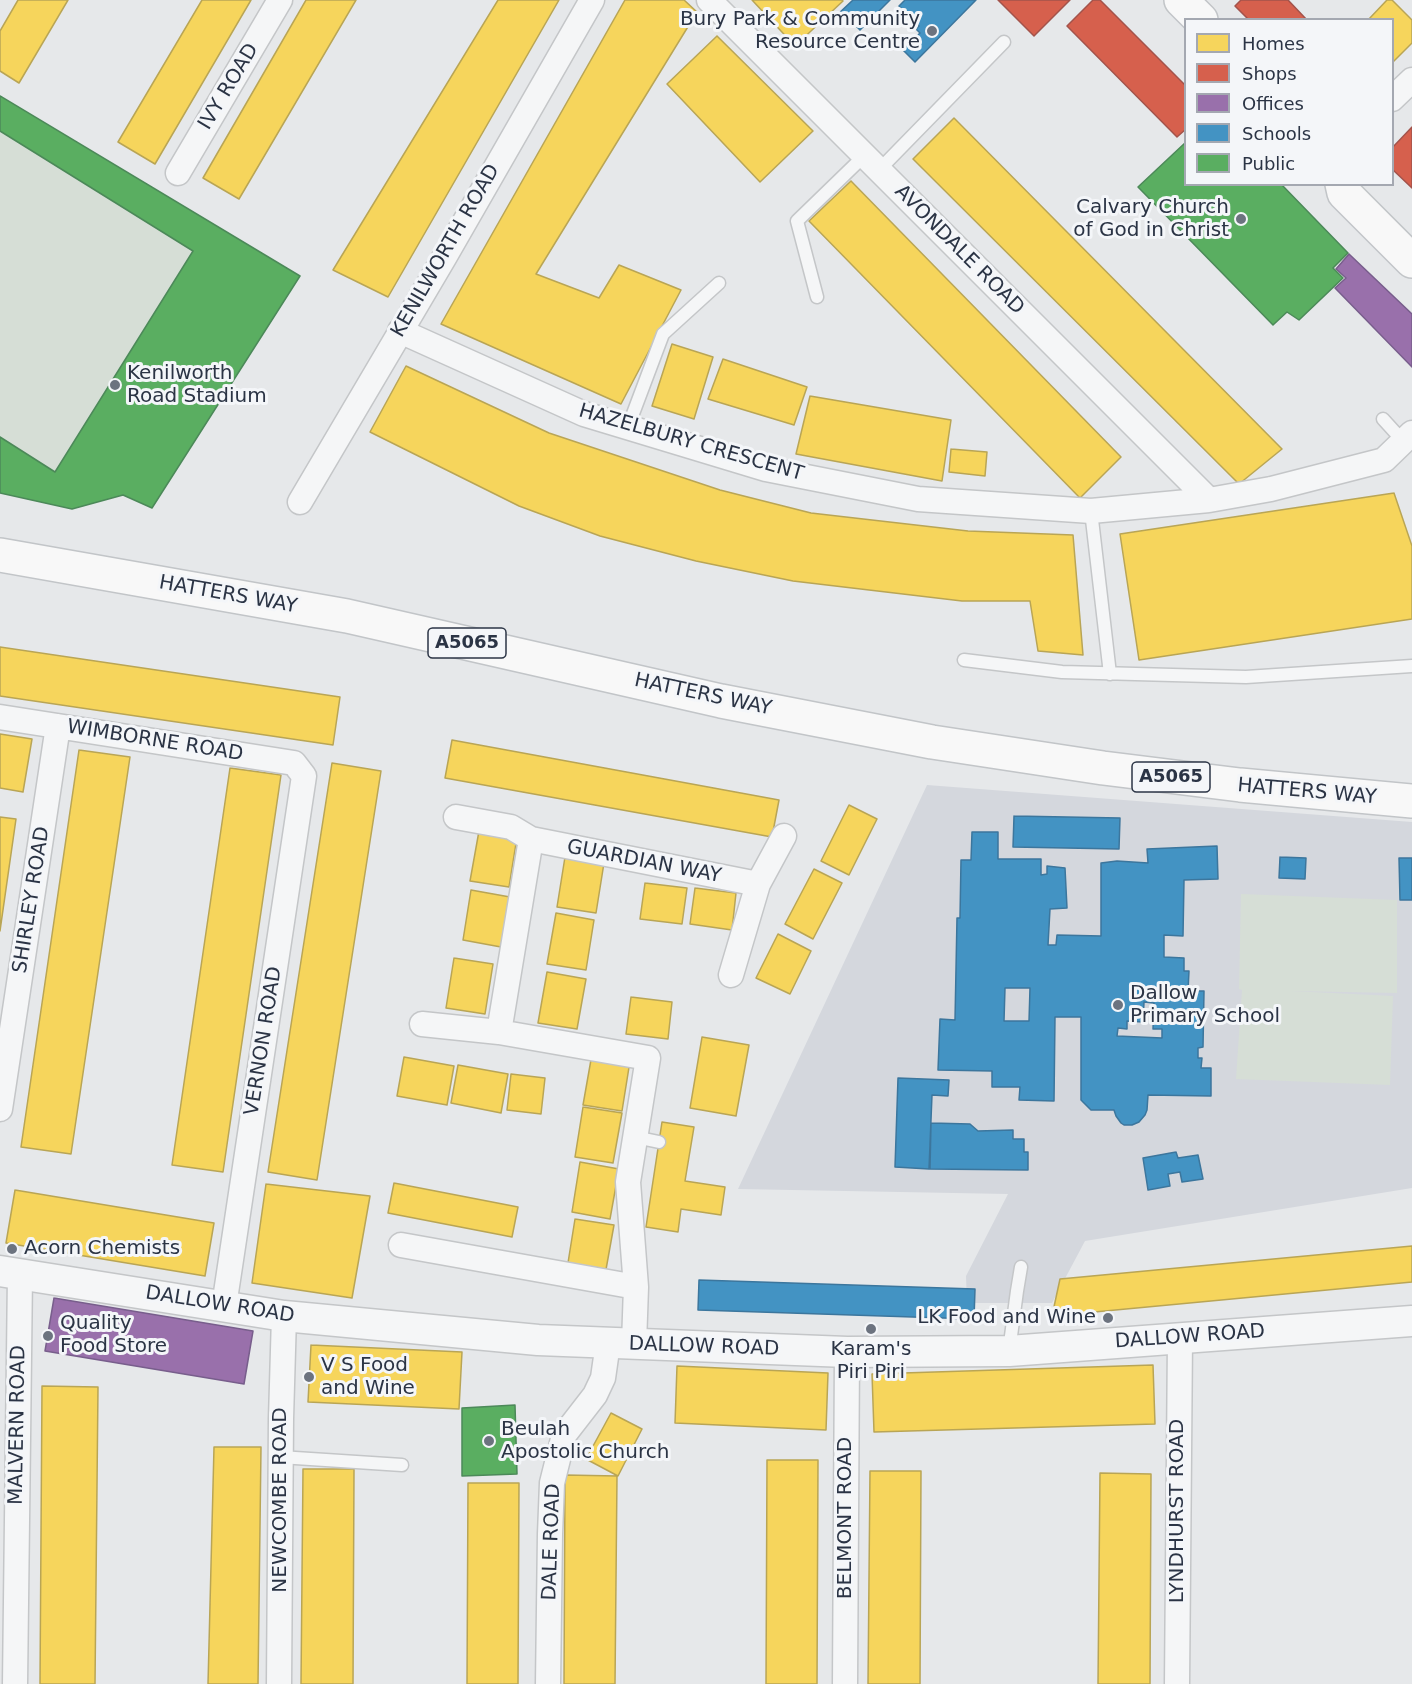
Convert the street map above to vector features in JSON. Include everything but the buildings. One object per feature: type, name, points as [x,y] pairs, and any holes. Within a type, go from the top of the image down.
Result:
[{"type":"main road","points":[[1181,0],[1199,18]]},
{"type":"main road","points":[[1342,186],[1344,193],[1412,261]]},
{"type":"main road","points":[[1367,186],[1412,231]]},
{"type":"main road","name":"HATTERS WAY","points":[[0,555],[347,616],[721,701],[932,742],[1240,786],[1412,801]]},
{"type":"street","name":"IVY ROAD","points":[[178,173],[280,0]]},
{"type":"street","name":"KENILWORTH ROAD","points":[[300,502],[450,248],[592,0]]},
{"type":"street","name":"AVONDALE ROAD","points":[[709,0],[1209,500]]},
{"type":"street","points":[[1394,97],[1412,80]]},
{"type":"street","name":"HAZELBURY CRESCENT","points":[[400,331],[584,414],[766,469],[918,499],[1091,511],[1209,500],[1271,489],[1384,460],[1408,437]]},
{"type":"street","name":"WIMBORNE ROAD","points":[[0,717],[294,763],[304,776]]},
{"type":"street","name":"SHIRLEY ROAD","points":[[0,1109],[58,726]]},
{"type":"street","name":"VERNON ROAD","points":[[224,1306],[304,776]]},
{"type":"street","name":"GUARDIAN WAY","points":[[456,817],[511,827],[531,840],[758,884]]},
{"type":"street","points":[[731,975],[758,884],[784,836]]},
{"type":"street","points":[[499,1032],[531,840]]},
{"type":"street","points":[[422,1024],[499,1032],[648,1058],[628,1182],[636,1287],[621,1343]]},
{"type":"street","points":[[401,1245],[636,1287]]},
{"type":"street","name":"DALLOW ROAD","points":[[10,1273],[284,1316],[538,1340],[847,1352],[1009,1351],[1412,1321]]},
{"type":"street","name":"MALVERN ROAD","points":[[10,1273],[15,1684]]},
{"type":"street","name":"NEWCOMBE ROAD","points":[[279,1684],[280,1457],[284,1316]]},
{"type":"street","name":"LYNDHURST ROAD","points":[[1177,1684],[1180,1338]]},
{"type":"street","name":"DALE ROAD","points":[[548,1684],[552,1483],[564,1435],[595,1395],[621,1343]]},
{"type":"street","name":"BELMONT ROAD","points":[[845,1684],[847,1352]]},
{"type":"lane","points":[[817,297],[797,222],[872,163],[1005,42]]},
{"type":"lane","points":[[628,427],[663,334],[719,282]]},
{"type":"lane","points":[[1383,419],[1408,437]]},
{"type":"lane","points":[[1091,511],[1110,674]]},
{"type":"lane","points":[[964,660],[1062,672],[1246,677],[1412,666]]},
{"type":"lane","points":[[635,1137],[659,1142]]},
{"type":"lane","points":[[1009,1351],[1022,1267]]},
{"type":"lane","points":[[280,1457],[402,1465]]},
{"type":"shaded area","name":"Kenilworth Road Stadium","points":[[0,96],[300,276],[152,508],[123,495],[72,509],[0,493]]},
{"type":"shaded area","name":"Dallow Primary School","points":[[927,785],[1412,822],[1412,1188],[1085,1241],[1052,1303],[967,1303],[966,1276],[1008,1194],[738,1189]]},
{"type":"shaded area","points":[[1241,894],[1397,900],[1397,993],[1291,991],[1393,996],[1390,1085],[1236,1079],[1242,990],[1239,989]]},
{"type":"place","name":"Bury Park & Community Resource Centre","points":[[932,31]]},
{"type":"place","name":"Calvary Church of God in Christ","points":[[1241,219]]},
{"type":"place","name":"Kenilworth Road Stadium","points":[[115,385]]},
{"type":"place","name":"Dallow Primary School","points":[[1118,1005]]},
{"type":"place","name":"Acorn Chemists","points":[[12,1249]]},
{"type":"place","name":"LK Food and Wine","points":[[1108,1318]]},
{"type":"place","name":"Karam's Piri Piri","points":[[871,1329]]},
{"type":"place","name":"Quality Food Store","points":[[48,1336]]},
{"type":"place","name":"V S Food and Wine","points":[[309,1377]]},
{"type":"place","name":"Beulah Apostolic Church","points":[[489,1441]]}]
